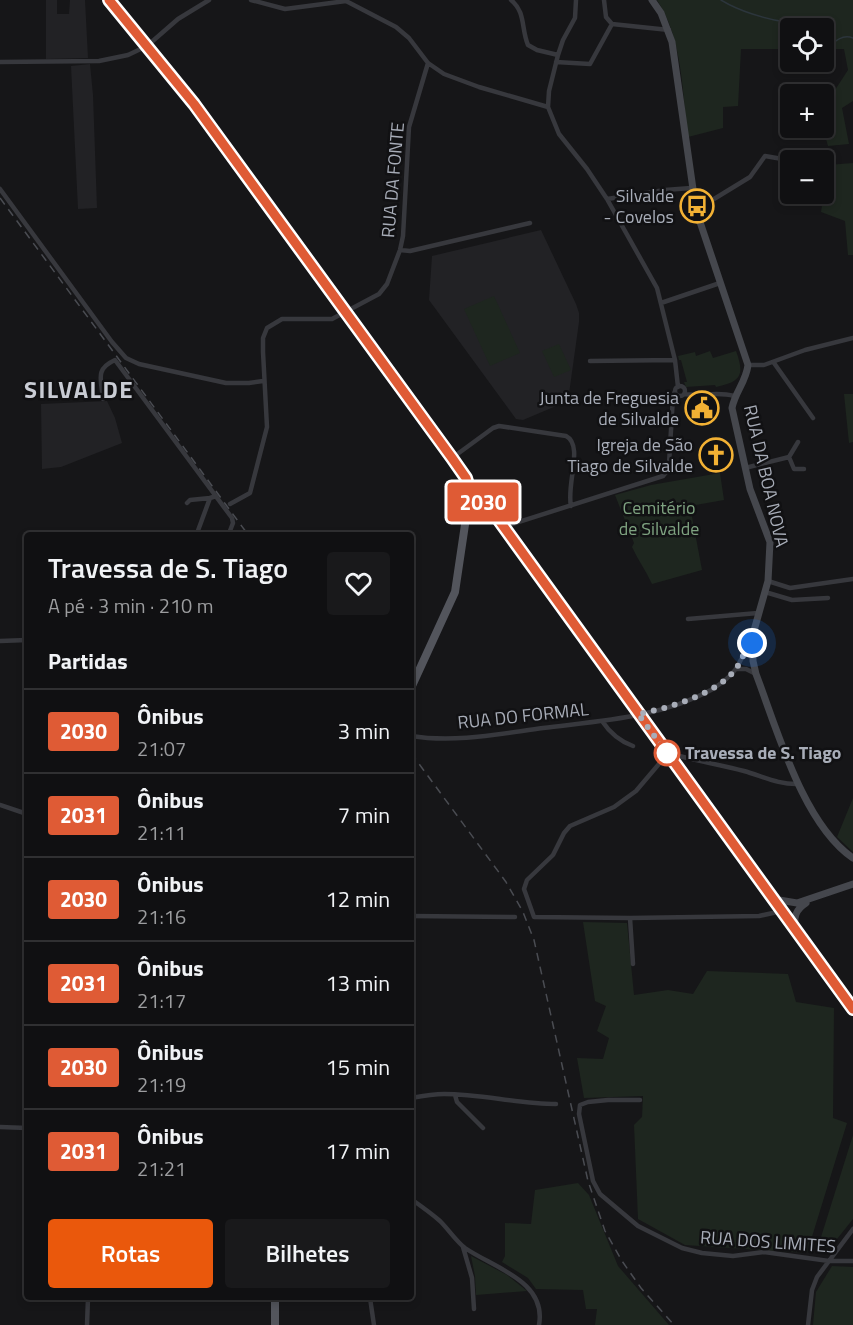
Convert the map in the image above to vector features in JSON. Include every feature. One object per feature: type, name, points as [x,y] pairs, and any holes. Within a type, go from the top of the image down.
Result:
[{"type":"main road","points":[[109,0],[194,104],[466,478],[471,505],[455,592],[414,681]]},
{"type":"main road","points":[[652,0],[661,13],[672,42],[691,188],[696,210],[748,365],[745,380],[734,396]]},
{"type":"main road","name":"RUA DA BOA NOVA","points":[[734,396],[732,408],[750,489],[770,542],[768,581],[752,643],[756,674],[799,784],[824,829],[835,843],[853,858]]},
{"type":"main road","points":[[471,505],[484,508],[496,517],[853,1009]]},
{"type":"main road","points":[[782,911],[791,914],[797,907],[812,899],[853,884]]},
{"type":"main road","points":[[773,899],[797,907]]},
{"type":"main road","points":[[795,929],[797,907]]},
{"type":"main road","points":[[274,1325],[276,1300]]},
{"type":"street","points":[[0,62],[99,61],[128,55],[147,46],[178,19],[209,0]]},
{"type":"street","points":[[251,0],[285,9],[346,1],[396,27],[409,38],[428,63],[444,74],[479,87],[548,107]]},
{"type":"street","points":[[511,0],[517,5],[522,15],[528,45],[537,50],[558,55]]},
{"type":"street","points":[[503,527],[663,476],[669,464],[673,396],[676,389],[675,360],[661,303],[649,272],[607,199],[560,134],[548,107],[556,62],[563,40],[574,18],[576,0]]},
{"type":"street","points":[[604,0],[606,17],[612,24],[669,30]]},
{"type":"street","points":[[556,62],[590,64],[612,24]]},
{"type":"street","name":"RUA DA FONTE","points":[[230,504],[250,493],[267,427],[264,338],[270,325],[291,318],[332,319],[384,290],[400,250],[405,216],[409,127],[428,63]]},
{"type":"street","points":[[696,210],[750,177],[765,156],[780,159]]},
{"type":"street","points":[[607,199],[691,188]]},
{"type":"street","points":[[0,189],[126,358],[140,364],[207,380],[238,383],[264,381]]},
{"type":"street","points":[[400,250],[410,251],[530,223]]},
{"type":"street","points":[[661,303],[720,283]]},
{"type":"street","points":[[748,365],[774,363],[805,350],[853,338]]},
{"type":"street","points":[[103,399],[101,369],[115,360],[216,496],[233,523],[230,532]]},
{"type":"street","points":[[591,361],[675,360]]},
{"type":"street","points":[[774,363],[813,418]]},
{"type":"street","points":[[673,408],[684,388],[676,389]]},
{"type":"street","points":[[676,389],[682,395],[721,393],[734,396]]},
{"type":"street","points":[[452,458],[499,426],[566,436],[572,440],[575,448],[569,494],[571,506]]},
{"type":"street","points":[[745,468],[789,457],[798,441]]},
{"type":"street","points":[[789,457],[794,469],[804,470]]},
{"type":"street","points":[[187,503],[190,500],[216,496]]},
{"type":"street","points":[[197,532],[210,498]]},
{"type":"street","points":[[768,581],[790,588],[853,579]]},
{"type":"street","points":[[765,592],[792,600],[828,598]]},
{"type":"street","points":[[688,619],[758,613]]},
{"type":"street","points":[[0,641],[24,640]]},
{"type":"street","points":[[752,643],[744,652],[736,669],[746,669],[756,674]]},
{"type":"street","name":"RUA DO FORMAL","points":[[414,736],[439,738],[484,736],[602,721],[638,714],[697,697],[725,680],[736,669]]},
{"type":"street","points":[[602,721],[610,733],[633,746]]},
{"type":"street","points":[[782,911],[759,916],[534,917],[525,895],[525,884],[553,855],[570,826],[614,807],[636,791],[664,758],[669,756],[675,755],[742,771],[782,783],[799,784]]},
{"type":"street","points":[[0,805],[24,813]]},
{"type":"street","points":[[414,916],[514,917]]},
{"type":"street","points":[[630,918],[633,964]]},
{"type":"street","points":[[414,1098],[443,1094],[533,1104],[556,1104]]},
{"type":"street","points":[[455,1095],[457,1102],[483,1128]]},
{"type":"street","name":"RUA DOS LIMITES","points":[[640,1100],[588,1102],[580,1105],[579,1114],[593,1181],[600,1194],[638,1226],[682,1248],[702,1253],[733,1256],[764,1252],[829,1261],[853,1261]]},
{"type":"street","points":[[0,1126],[24,1128]]},
{"type":"street","points":[[414,1201],[441,1222],[463,1247],[526,1285],[538,1299],[541,1315],[538,1325]]},
{"type":"street","points":[[808,1325],[812,1290],[817,1277],[853,1229]]},
{"type":"street","points":[[463,1247],[472,1278],[474,1309]]},
{"type":"street","points":[[87,1325],[88,1300]]},
{"type":"street","points":[[370,1300],[374,1325]]},
{"type":"shaded area","points":[[46,0],[57,0],[57,14],[69,14],[70,0],[85,0],[88,58],[46,59]]},
{"type":"shaded area","points":[[90,64],[97,208],[78,209],[71,66]]},
{"type":"shaded area","points":[[541,230],[576,304],[579,322],[568,401],[523,420],[516,419],[429,300],[432,256]]},
{"type":"shaded area","points":[[107,401],[115,418],[122,443],[61,467],[42,469],[41,404]]},
{"type":"green space","points":[[657,0],[853,0],[853,101],[842,108],[849,144],[828,146],[825,138],[834,138],[834,92],[848,70],[844,49],[834,49],[834,18],[780,18],[780,49],[741,49],[738,106],[723,107],[723,128],[688,137],[677,49],[666,15]]},
{"type":"green space","points":[[853,163],[853,255],[848,255],[845,221],[821,212],[822,204],[834,204],[834,165]]},
{"type":"green space","points":[[494,296],[520,353],[490,366],[464,309]]},
{"type":"green space","points":[[559,344],[571,370],[554,377],[542,351]]},
{"type":"green space","points":[[710,351],[713,358],[736,351],[740,366],[739,376],[731,383],[716,387],[715,385],[686,387],[684,382],[687,382],[678,356],[695,352],[696,356]]},
{"type":"green space","points":[[844,394],[853,394],[853,442],[849,443]]},
{"type":"green space","name":"Cemitério de Silvalde","points":[[720,473],[724,500],[690,506],[702,570],[652,584],[632,547],[634,543],[615,495],[651,485]]},
{"type":"green space","points":[[853,798],[853,852],[837,837]]},
{"type":"green space","points":[[583,922],[627,923],[634,995],[668,990],[693,994],[707,971],[788,974],[796,1002],[834,1008],[833,1118],[847,1123],[807,1253],[685,1245],[638,1219],[634,1125],[642,1117],[643,1096],[584,1098],[577,1058],[603,1059],[609,1038],[597,1031],[606,1006],[595,1001]]},
{"type":"green space","points":[[853,1135],[853,1219],[825,1254],[816,1253]]},
{"type":"green space","points":[[578,1183],[589,1195],[618,1266],[669,1325],[595,1325],[597,1309],[586,1309],[583,1290],[536,1289],[528,1278],[502,1262],[505,1256],[505,1223],[531,1224],[535,1190]]},
{"type":"green space","points":[[471,1256],[507,1275],[527,1291],[476,1295]]},
{"type":"green space","points":[[832,1266],[853,1267],[853,1325],[813,1325],[816,1292]]},
{"type":"waterway","points":[[721,0],[761,17],[780,21]]},
{"type":"waterway","points":[[834,43],[841,38],[853,38]]},
{"type":"railway","points":[[0,198],[246,532]]},
{"type":"railway","points":[[414,757],[506,882],[523,912],[534,940],[588,1181],[605,1231],[641,1288],[674,1325]]},
{"type":"bus line","name":"2030","points":[[109,0],[159,59],[267,203],[452,458],[466,478],[470,491],[493,512],[853,1009]]},
{"type":"place","name":"Silvalde - Covelos","points":[[697,206]]},
{"type":"place","name":"Junta de Freguesia de Silvalde","points":[[702,408]]},
{"type":"place","name":"Igreja de São Tiago de Silvalde","points":[[716,455]]},
{"type":"place","name":"Travessa de S. Tiago","points":[[667,753]]},
{"type":"district","name":"SILVALDE","points":[[79,390]]},
{"type":"route","points":[[667,753],[638,714],[652,712],[697,697],[712,689],[736,669],[744,652],[752,643]]}]
